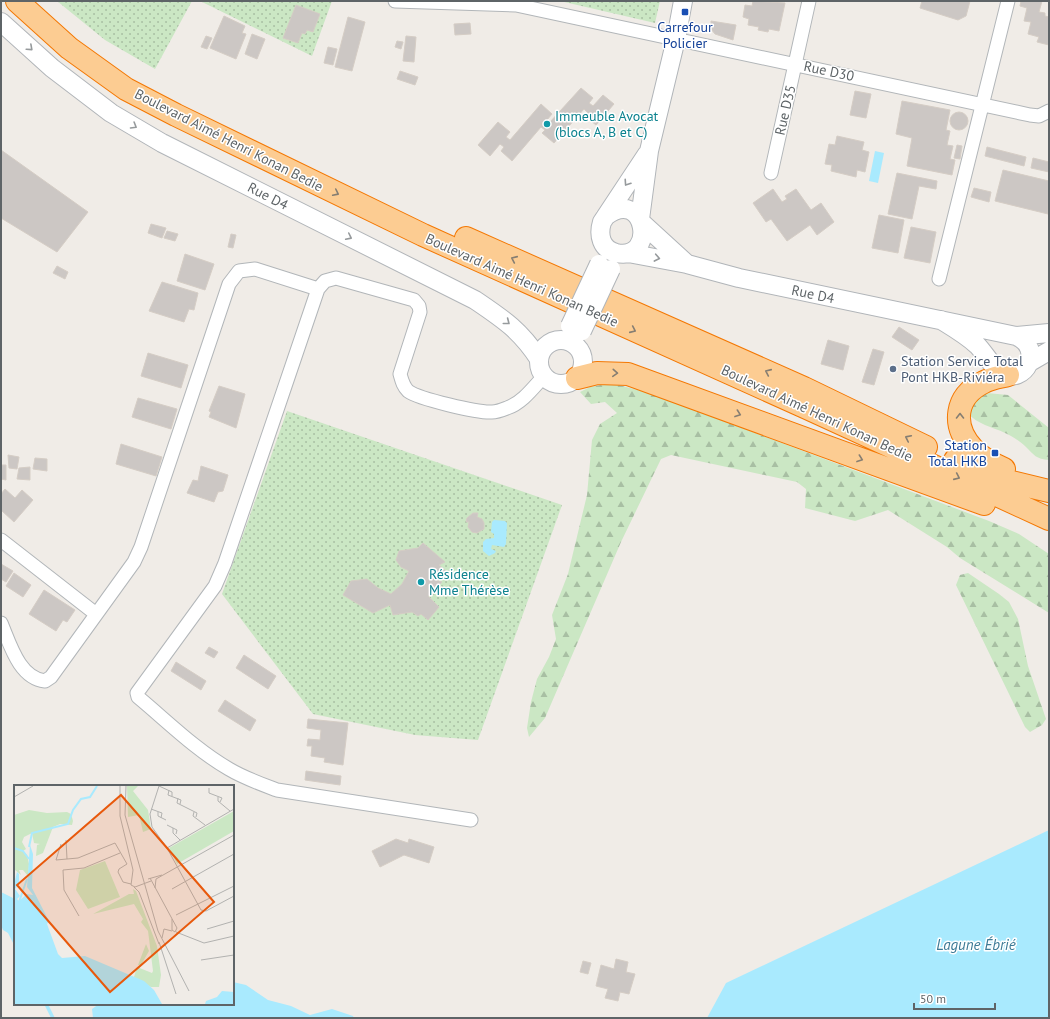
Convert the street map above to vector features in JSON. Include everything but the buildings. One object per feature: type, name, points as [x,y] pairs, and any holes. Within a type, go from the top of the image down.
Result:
[{"type":"highway","name":"Boulevard Aimé Henri Konan Bedie","points":[[17,1],[69,48],[126,89],[176,115],[431,239],[807,408],[1049,519]]},
{"type":"highway","name":"Boulevard Aimé Henri Konan Bedie","points":[[35,1],[76,38],[133,77],[181,103],[303,162],[428,222],[797,384],[949,458],[1000,478],[1049,490]]},
{"type":"highway","points":[[1000,369],[967,394],[959,410],[960,425],[964,437],[973,449],[986,459],[1049,490]]},
{"type":"highway","points":[[577,378],[597,373],[628,374],[999,510],[1049,526]]},
{"type":"main road","points":[[539,359],[540,354],[548,344],[570,332],[605,267],[625,253],[634,250],[643,238],[641,221],[649,151],[676,39],[683,1]]},
{"type":"main road","name":"Rue D4","points":[[1,22],[52,68],[112,113],[162,143],[475,300],[508,322],[527,340],[539,359],[541,371],[544,376]]},
{"type":"main road","points":[[605,267],[600,229],[606,216],[649,151]]},
{"type":"main road","points":[[606,216],[619,209],[633,212],[641,221]]},
{"type":"main road","name":"Rue D4","points":[[641,221],[686,264]]},
{"type":"main road","points":[[602,243],[613,252],[625,253]]},
{"type":"main road","name":"Rue D4","points":[[625,253],[686,264],[739,278],[1012,335]]},
{"type":"main road","name":"Rue D4","points":[[941,320],[969,338],[1000,369]]},
{"type":"main road","points":[[544,376],[554,383],[560,384],[566,384],[577,378],[583,367],[584,361],[580,349],[570,332]]},
{"type":"main road","points":[[1049,333],[1002,337],[992,348],[1000,369],[1018,374],[1024,371],[1030,362],[1049,351]]},
{"type":"main road","points":[[1012,335],[1022,338],[1030,349],[1030,362]]},
{"type":"street","name":"Rue D30","points":[[395,1],[516,3],[676,39],[1039,116],[1049,111]]},
{"type":"street","name":"Rue D35","points":[[771,173],[809,1]]},
{"type":"street","points":[[939,279],[1008,1]]},
{"type":"street","points":[[1,623],[21,666],[39,680],[45,681],[51,677],[134,562],[142,547],[229,284],[239,271],[255,269],[318,289]]},
{"type":"street","points":[[472,820],[277,790],[230,770],[197,747],[138,697],[137,693],[215,586],[225,563],[318,289],[325,282],[336,278],[414,300],[419,306],[420,312],[400,374],[403,384],[408,390],[417,396],[476,411],[492,412],[508,408],[520,401],[544,376]]},
{"type":"street","points":[[1,540],[96,614]]},
{"type":"green space","points":[[57,1],[192,1],[155,69],[105,40]]},
{"type":"green space","points":[[200,1],[332,1],[312,56]]},
{"type":"green space","points":[[560,1],[660,1],[655,23]]},
{"type":"green space","points":[[611,383],[649,393],[989,521],[1019,534],[1049,554],[1049,613],[960,558],[947,547],[888,510],[855,521],[805,508],[806,489],[797,482],[671,455],[661,459],[621,542],[545,718],[529,737],[527,728],[531,702],[537,679],[549,657],[556,639],[552,615],[568,574],[587,495],[592,440],[600,424],[617,413],[605,402],[591,404],[580,392],[590,387]]},
{"type":"green space","points":[[987,393],[1008,395],[1049,428],[1049,460],[1038,458],[1013,437],[980,423],[971,417],[968,413],[977,397]]},
{"type":"green space","points":[[287,411],[562,505],[478,740],[415,735],[313,714],[222,594]]},
{"type":"green space","points":[[968,573],[1009,602],[1018,619],[1028,666],[1046,719],[1042,725],[1030,732],[1025,727],[956,585],[960,575]]},
{"type":"water","points":[[875,151],[884,153],[878,183],[869,181]]},
{"type":"water","points":[[494,520],[505,521],[507,523],[506,544],[504,547],[492,545],[491,549],[496,551],[489,556],[483,551],[483,542],[486,539],[494,538],[494,534],[491,532],[492,522]]},
{"type":"water","name":"Lagune Ébrié","points":[[1049,830],[1049,1018],[707,1018],[726,983]]},
{"type":"water","points":[[1,892],[14,898],[14,936],[3,930],[1,925]]},
{"type":"water","points":[[234,982],[246,985],[268,1000],[291,1006],[310,1015],[332,1009],[353,1016],[354,1018],[93,1018],[92,1009],[98,1005],[234,1005]]},
{"type":"waterway","points":[[9,931],[14,941]]},
{"type":"waterway","points":[[46,1005],[53,1018]]},
{"type":"place","name":"Carrefour Policier","points":[[685,12]]},
{"type":"place","name":"Immeuble Avocat (blocs A, B et C)","points":[[547,124]]},
{"type":"place","name":"Station Service Total Pont HKB-Riviéra","points":[[893,369]]},
{"type":"place","name":"Station Total HKB","points":[[995,453]]},
{"type":"place","name":"Résidence Mme Thérèse","points":[[421,582]]}]
